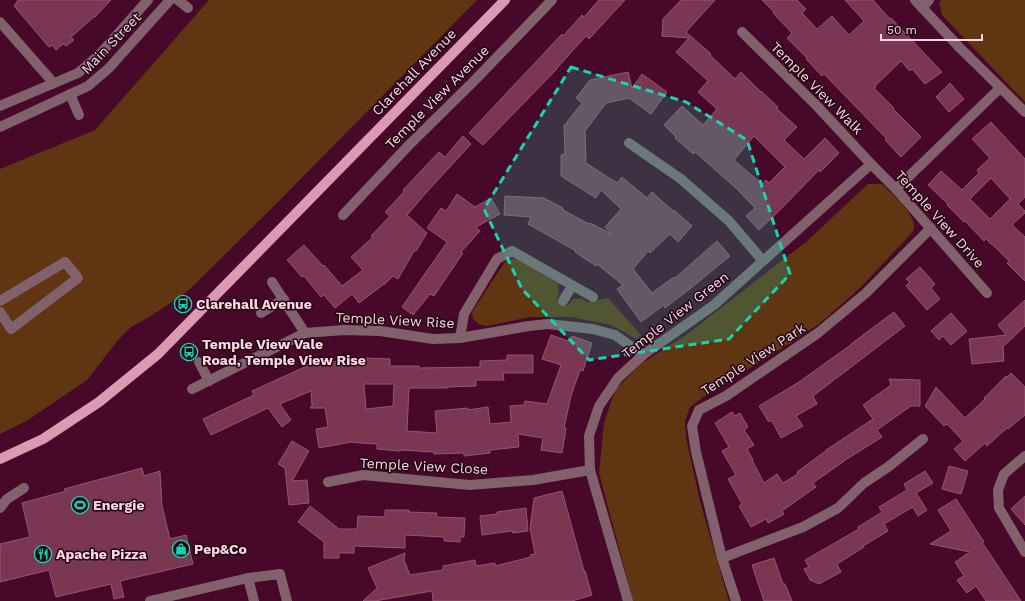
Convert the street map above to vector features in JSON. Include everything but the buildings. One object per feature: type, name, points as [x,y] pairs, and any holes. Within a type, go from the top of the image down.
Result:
[{"type":"main road","name":"Clarehall Avenue","points":[[0,459],[43,439],[99,402],[158,354],[505,0]]},
{"type":"street","name":"Main Street","points":[[0,106],[78,73],[99,56],[148,0]]},
{"type":"street","name":"Main Street","points":[[0,127],[88,86],[109,68],[170,0]]},
{"type":"street","points":[[178,0],[188,8]]},
{"type":"street","name":"Temple View Avenue","points":[[343,215],[552,0]]},
{"type":"street","points":[[915,0],[960,48],[1025,112]]},
{"type":"street","points":[[922,8],[929,0]]},
{"type":"street","points":[[0,22],[50,79],[52,84]]},
{"type":"street","name":"Temple View Walk","points":[[742,32],[817,106],[871,164]]},
{"type":"street","points":[[896,189],[1000,88]]},
{"type":"street","points":[[70,94],[79,114]]},
{"type":"street","points":[[629,143],[681,179],[729,221],[764,261]]},
{"type":"street","name":"Temple View Drive","points":[[871,164],[896,189],[987,293]]},
{"type":"street","name":"Temple View Green","points":[[628,601],[590,470],[590,436],[600,406],[618,378],[643,355],[714,305],[871,164]]},
{"type":"street","name":"Temple View Park","points":[[736,601],[722,558],[696,452],[692,426],[699,410],[726,396],[818,333],[866,292],[931,228]]},
{"type":"street","points":[[460,338],[464,314],[497,259],[512,250],[593,297]]},
{"type":"street","points":[[0,301],[65,262],[78,278],[11,329],[0,312]]},
{"type":"street","points":[[272,282],[305,333]]},
{"type":"street","points":[[563,301],[572,286]]},
{"type":"street","points":[[261,313],[284,299]]},
{"type":"street","name":"Temple View Rise","points":[[192,389],[305,333],[344,330],[380,331],[433,339],[460,338],[548,324],[593,329],[615,335],[643,355]]},
{"type":"street","points":[[199,362],[209,381]]},
{"type":"street","points":[[722,558],[803,527],[838,508],[864,483],[888,467],[923,439]]},
{"type":"street","points":[[1025,456],[1004,474],[998,490],[999,508],[1025,552]]},
{"type":"street","name":"Temple View Close","points":[[328,482],[364,474],[470,486],[533,480],[590,470]]},
{"type":"street","points":[[0,508],[7,499],[24,488]]},
{"type":"street","points":[[150,601],[190,596],[248,578],[280,574],[287,601]]},
{"type":"street","points":[[248,578],[254,601]]},
{"type":"highlighted area","points":[[571,67],[686,102],[747,140],[790,274],[729,339],[589,360],[522,289],[484,209]]},
{"type":"shaded area","points":[[209,0],[477,0],[189,290],[151,316],[131,327],[118,340],[87,380],[28,420],[0,434],[0,169],[95,130]]},
{"type":"shaded area","points":[[942,0],[1025,0],[1025,102],[942,15],[939,2]]},
{"type":"shaded area","points":[[868,184],[882,184],[902,204],[914,222],[914,229],[911,233],[858,290],[819,324],[767,358],[713,390],[690,407],[685,421],[686,438],[700,501],[729,601],[633,601],[599,473],[604,423],[615,390],[642,363],[686,335],[806,242]]},
{"type":"shaded area","points":[[507,260],[518,260],[558,283],[559,292],[557,300],[567,306],[573,299],[581,298],[587,302],[608,298],[641,335],[636,339],[607,324],[571,317],[531,317],[486,326],[479,324],[473,319],[472,312],[504,263]]},
{"type":"place","name":"Clarehall Avenue","points":[[183,304]]},
{"type":"place","name":"Temple View Vale Road, Temple View Rise","points":[[189,352]]},
{"type":"place","name":"Energie","points":[[80,505]]},
{"type":"place","name":"Pep&Co","points":[[181,549]]},
{"type":"place","name":"Apache Pizza","points":[[43,554]]}]
